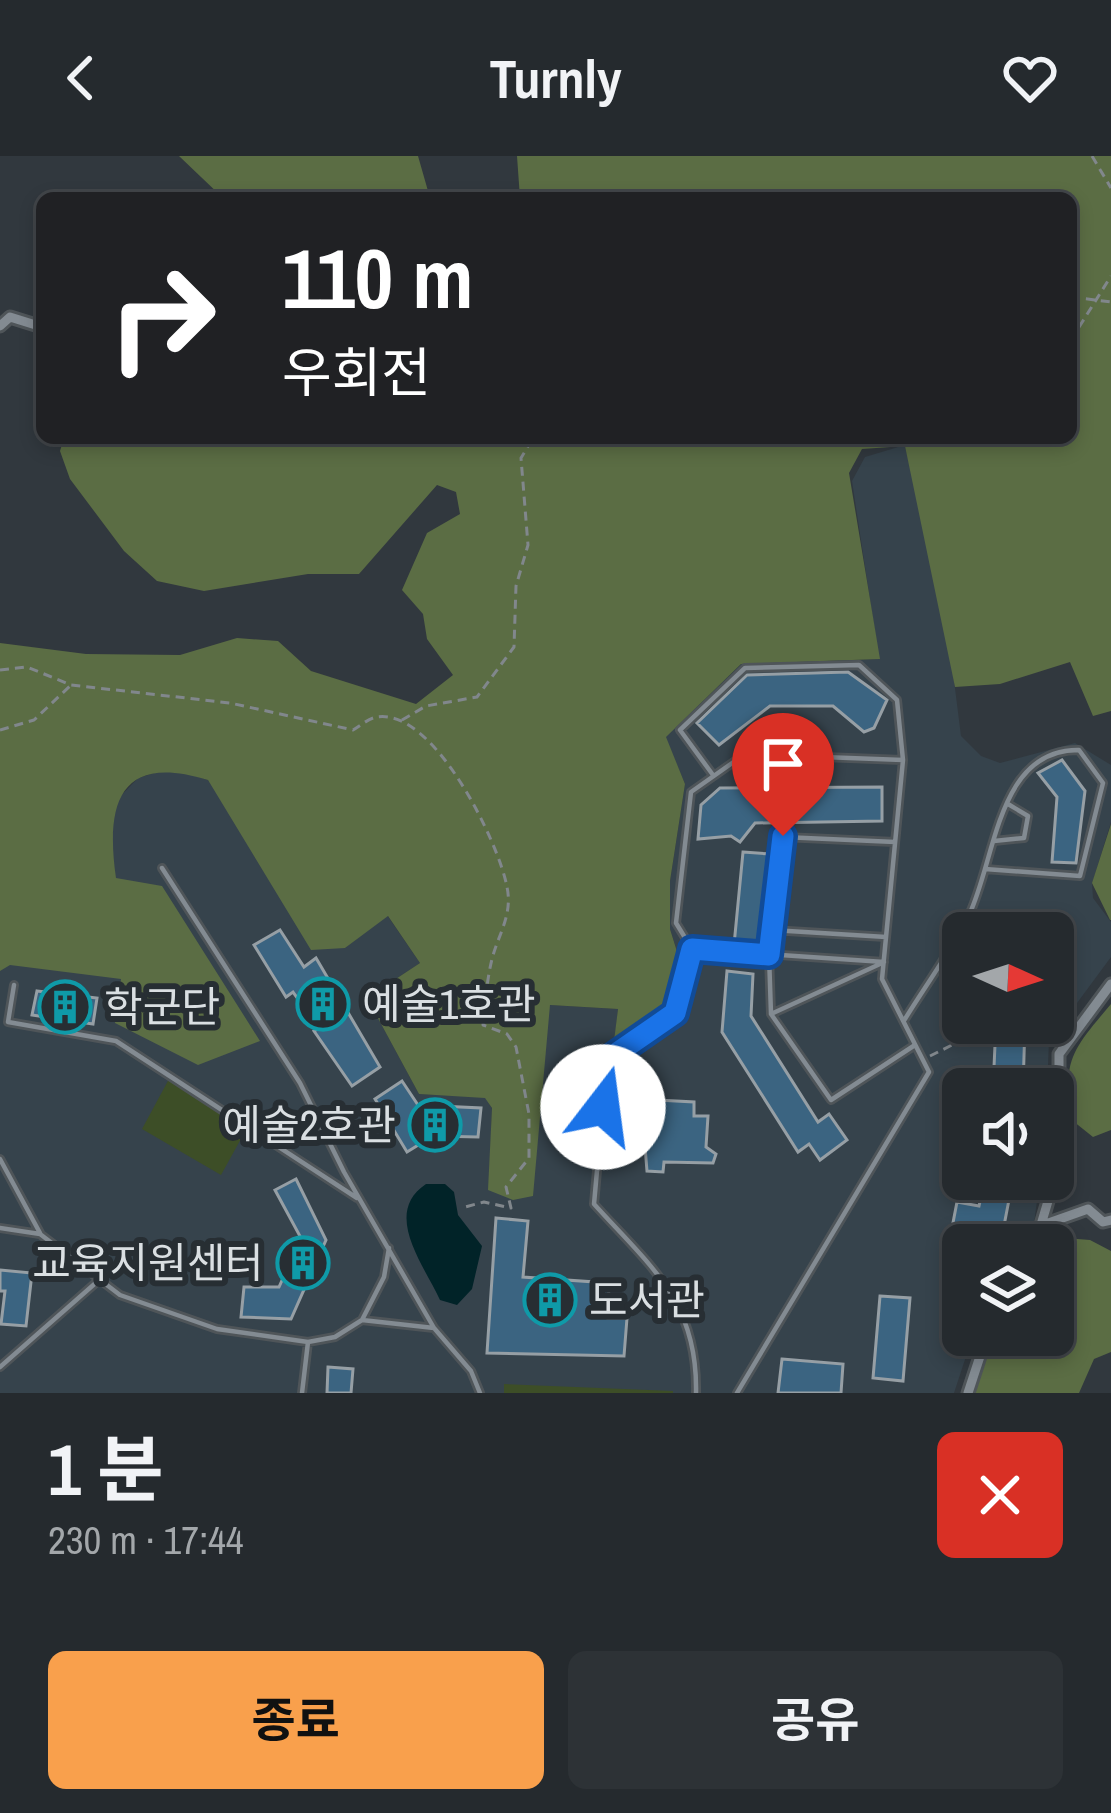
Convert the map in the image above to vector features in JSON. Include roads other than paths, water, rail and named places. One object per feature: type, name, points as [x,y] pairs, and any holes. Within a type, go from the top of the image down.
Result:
[{"type":"street","points":[[0,326],[10,317],[36,325]]},
{"type":"street","points":[[1041,1224],[1059,1164],[1058,1054],[1111,984]]},
{"type":"street","points":[[1046,1224],[1088,1209],[1103,1222],[1111,1220]]},
{"type":"street","points":[[968,1393],[980,1356]]},
{"type":"lane","points":[[714,776],[680,730],[745,668],[859,665],[897,700],[903,760],[882,979],[929,1072],[736,1393]]},
{"type":"lane","points":[[904,1022],[969,914],[1006,803],[1023,774],[1058,750],[1079,750],[1103,782],[1080,876],[985,868]]},
{"type":"lane","points":[[696,1393],[697,1350],[678,1297],[594,1204],[607,1060],[675,1013],[692,949],[676,923],[691,792],[745,754],[903,760]]},
{"type":"lane","points":[[994,841],[1024,838],[1030,827],[1028,816],[1006,803]]},
{"type":"lane","points":[[895,842],[783,836],[769,955],[771,1014],[831,1100],[915,1045]]},
{"type":"lane","points":[[162,868],[318,1120],[434,1328],[471,1371],[480,1393]]},
{"type":"lane","points":[[772,930],[886,938]]},
{"type":"lane","points":[[692,949],[884,962]]},
{"type":"lane","points":[[771,1014],[884,962]]},
{"type":"lane","points":[[14,985],[8,1022],[116,1041],[362,1202]]},
{"type":"lane","points":[[266,1139],[318,1120]]},
{"type":"lane","points":[[0,1159],[40,1234],[100,1279],[158,1313],[217,1329],[308,1342],[334,1337],[362,1320],[384,1276],[389,1247]]},
{"type":"lane","points":[[0,1228],[40,1234]]},
{"type":"lane","points":[[0,1367],[100,1279]]},
{"type":"lane","points":[[362,1320],[434,1328]]},
{"type":"lane","points":[[302,1393],[308,1342]]},
{"type":"water","points":[[426,1184],[445,1184],[454,1192],[458,1215],[482,1246],[472,1289],[457,1305],[440,1300],[410,1240],[407,1209]]},
{"type":"place","name":"예술1호관","points":[[323,1004]]},
{"type":"place","name":"학군단","points":[[65,1007]]},
{"type":"place","name":"예술2호관","points":[[435,1125]]},
{"type":"place","name":"교육지원센터","points":[[303,1263]]},
{"type":"place","name":"도서관","points":[[550,1300]]}]
